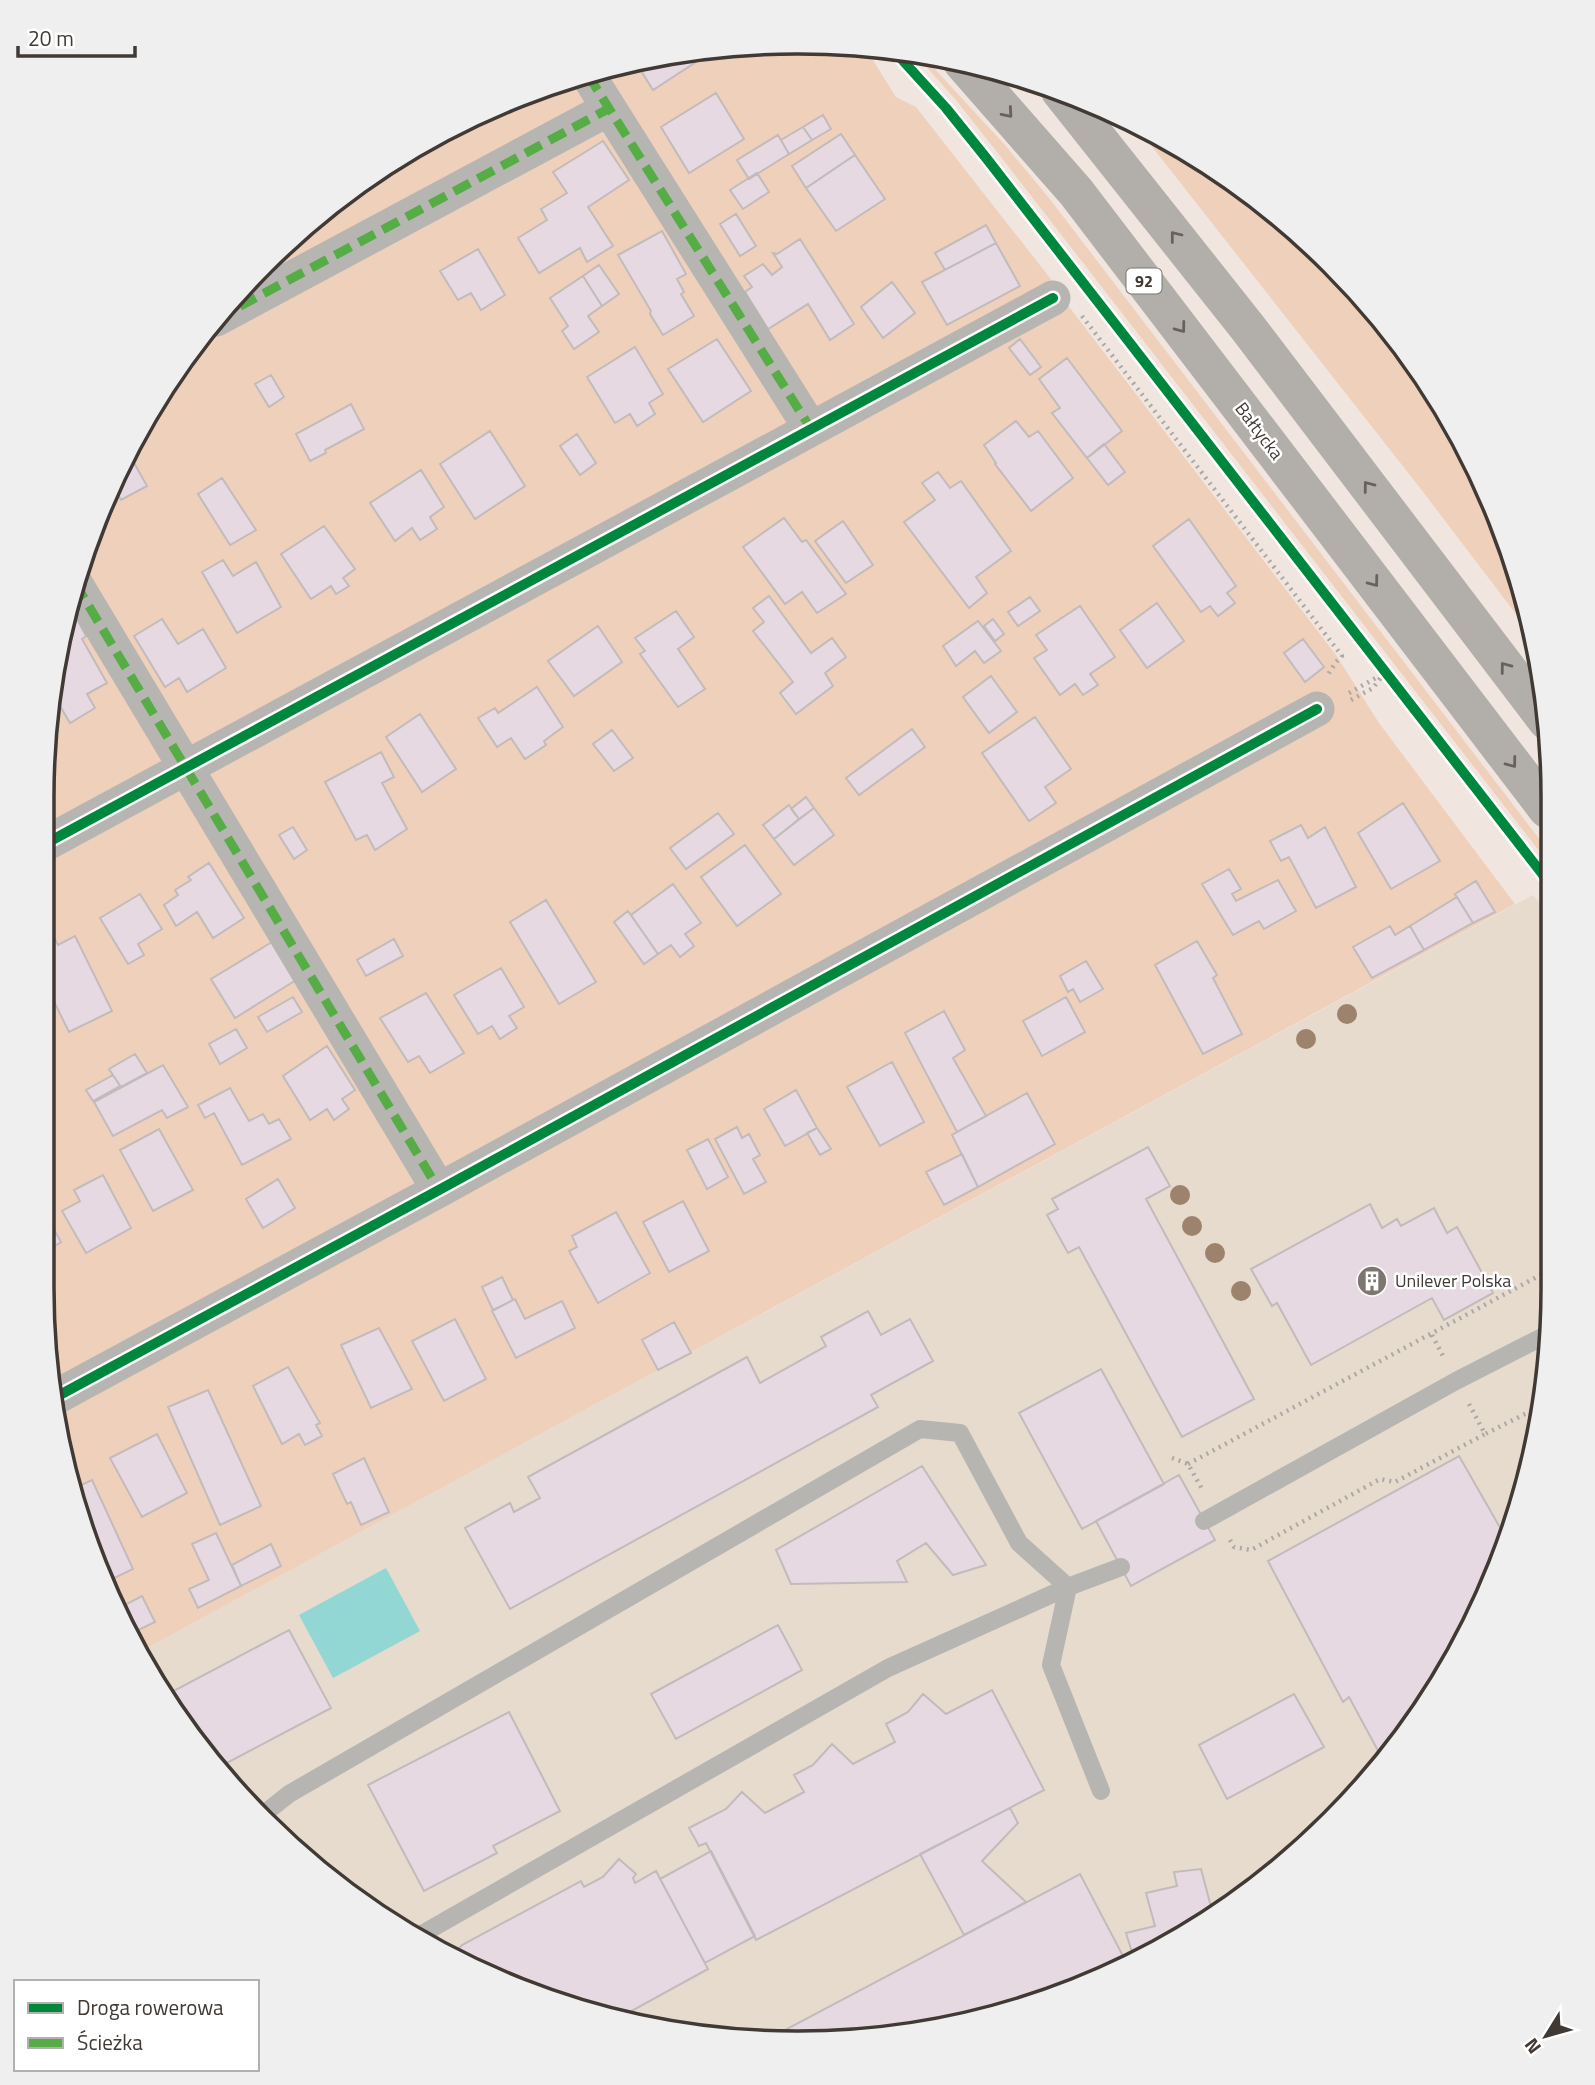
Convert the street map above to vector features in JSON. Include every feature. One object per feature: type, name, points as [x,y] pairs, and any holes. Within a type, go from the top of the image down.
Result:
[{"type":"main road","name":"Bałtycka","points":[[975,76],[1076,192],[1541,801]]},
{"type":"main road","points":[[1072,107],[1248,328],[1534,705]]},
{"type":"street","points":[[593,84],[811,429]]},
{"type":"street","points":[[240,306],[608,109]]},
{"type":"street","points":[[54,839],[1053,298]]},
{"type":"street","points":[[83,596],[439,1190]]},
{"type":"street","points":[[62,1394],[1331,702]]},
{"type":"lane","points":[[1210,1517],[1456,1381],[1539,1339]]},
{"type":"lane","points":[[269,1810],[289,1794],[919,1429],[960,1433],[1019,1543],[1068,1587]]},
{"type":"lane","points":[[427,1931],[888,1668],[1068,1587],[1121,1567]]},
{"type":"lane","points":[[1068,1587],[1051,1665],[1101,1791]]},
{"type":"path","points":[[1053,298],[1065,293],[1342,656],[1325,679],[1331,702],[1385,672]]},
{"type":"path","points":[[1188,1464],[1541,1275]]},
{"type":"path","points":[[1172,1458],[1188,1464],[1210,1517],[1234,1547],[1251,1550],[1380,1479],[1395,1482],[1485,1434]]},
{"type":"shaded area","points":[[798,54],[872,59],[896,97],[916,107],[1050,278],[1070,308],[1336,655],[1379,723],[1515,904],[148,1648],[131,1616],[111,1572],[80,1480],[61,1385],[56,1336],[54,798],[61,700],[69,652],[80,605],[111,513],[154,426],[208,345],[239,307],[307,239],[385,180],[469,131],[559,94],[652,69],[749,56]]},
{"type":"shaded area","points":[[926,66],[933,67],[1005,145],[1049,198],[1541,841],[1541,853],[997,152]]},
{"type":"shaded area","points":[[1150,144],[1210,180],[1288,239],[1356,307],[1387,345],[1441,426],[1464,469],[1501,559],[1518,616]]},
{"type":"shaded area","points":[[1533,895],[1541,905],[1539,1336],[1526,1433],[1515,1480],[1484,1572],[1441,1659],[1387,1740],[1356,1778],[1288,1846],[1250,1877],[1169,1931],[1126,1954],[1082,1974],[990,2005],[895,2024],[846,2029],[798,2031],[700,2024],[605,2005],[559,1991],[513,1974],[426,1931],[345,1877],[307,1846],[239,1778],[208,1740],[148,1648]]},
{"type":"water","points":[[386,1568],[420,1631],[333,1678],[299,1615]]},
{"type":"building","points":[[696,62],[653,90],[641,71]]},
{"type":"building","points":[[716,93],[744,139],[689,173],[661,127]]},
{"type":"building","points":[[823,115],[831,129],[812,140],[803,127]]},
{"type":"building","points":[[803,127],[812,140],[789,154],[781,140]]},
{"type":"building","points":[[841,134],[855,155],[806,188],[792,166]]},
{"type":"building","points":[[778,135],[789,154],[749,179],[737,160]]},
{"type":"building","points":[[603,141],[629,180],[588,207],[613,246],[587,262],[580,248],[539,273],[518,238],[547,220],[541,209],[567,193],[553,172]]},
{"type":"building","points":[[855,155],[885,199],[836,231],[806,188]]},
{"type":"building","points":[[757,173],[769,192],[743,209],[730,190]]},
{"type":"building","points":[[736,214],[756,246],[740,256],[720,224]]},
{"type":"building","points":[[986,225],[996,243],[945,270],[935,253]]},
{"type":"building","points":[[662,231],[686,274],[677,279],[684,292],[681,294],[694,316],[663,335],[618,255]]},
{"type":"building","points":[[800,239],[854,324],[830,340],[808,304],[768,329],[745,292],[752,287],[744,276],[763,264],[772,275],[782,267],[773,253],[777,254]]},
{"type":"building","points":[[996,243],[1020,286],[947,325],[922,282]]},
{"type":"building","points":[[478,249],[505,295],[481,310],[471,293],[458,300],[440,271]]},
{"type":"building","points":[[599,265],[619,294],[602,306],[583,276]]},
{"type":"building","points":[[583,276],[602,306],[588,316],[599,332],[574,349],[562,331],[568,326],[550,298]]},
{"type":"building","points":[[892,282],[915,313],[883,338],[861,307]]},
{"type":"building","points":[[717,339],[751,391],[703,422],[668,369]]},
{"type":"building","points":[[1020,339],[1041,367],[1030,375],[1009,348]]},
{"type":"building","points":[[635,347],[663,394],[649,403],[655,414],[637,426],[630,414],[615,423],[587,377]]},
{"type":"building","points":[[1067,358],[1122,431],[1087,458],[1052,413],[1060,408],[1039,379]]},
{"type":"building","points":[[271,375],[284,397],[269,407],[255,384]]},
{"type":"building","points":[[351,404],[364,429],[310,461],[296,434]]},
{"type":"building","points":[[1016,421],[1029,437],[1038,431],[1073,478],[1031,511],[984,445]]},
{"type":"building","points":[[490,431],[525,486],[475,519],[440,464]]},
{"type":"building","points":[[577,434],[596,463],[580,475],[560,446]]},
{"type":"building","points":[[1104,444],[1125,472],[1108,485],[1087,458]]},
{"type":"building","points":[[134,463],[147,486],[121,500],[119,496]]},
{"type":"building","points":[[421,470],[444,507],[430,517],[437,529],[420,540],[412,528],[395,541],[370,503]]},
{"type":"building","points":[[938,472],[950,488],[961,481],[1011,551],[976,577],[987,593],[969,608],[904,522],[935,500],[922,483]]},
{"type":"building","points":[[222,478],[256,530],[230,545],[198,494]]},
{"type":"building","points":[[784,518],[802,542],[806,540],[846,594],[817,613],[802,592],[785,604],[743,547]]},
{"type":"building","points":[[1189,519],[1236,586],[1227,593],[1235,603],[1218,616],[1210,606],[1201,612],[1153,546]]},
{"type":"building","points":[[843,521],[873,565],[846,583],[815,541]]},
{"type":"building","points":[[324,526],[355,569],[343,578],[349,586],[336,594],[331,586],[311,599],[281,554]]},
{"type":"building","points":[[223,560],[233,576],[256,562],[281,607],[237,633],[202,572]]},
{"type":"building","points":[[769,596],[811,653],[832,638],[846,657],[825,673],[833,686],[796,714],[780,693],[793,682],[753,631],[764,622],[753,608]]},
{"type":"building","points":[[1030,597],[1040,611],[1018,626],[1008,612]]},
{"type":"building","points":[[1157,603],[1184,641],[1147,668],[1120,630]]},
{"type":"building","points":[[1080,606],[1115,657],[1090,674],[1098,685],[1083,695],[1075,684],[1060,695],[1034,658],[1047,650],[1036,635]]},
{"type":"building","points":[[676,611],[694,637],[678,649],[705,689],[678,707],[640,654],[645,651],[635,638]]},
{"type":"building","points":[[77,619],[86,636],[82,639],[107,683],[87,694],[95,708],[70,723],[60,707]]},
{"type":"building","points":[[162,619],[178,644],[203,629],[226,668],[187,692],[179,678],[165,687],[134,636]]},
{"type":"building","points":[[993,619],[1004,634],[995,641],[984,626]]},
{"type":"building","points":[[978,621],[1001,651],[984,663],[975,651],[956,666],[943,646]]},
{"type":"building","points":[[598,626],[622,662],[574,696],[548,661]]},
{"type":"building","points":[[1303,639],[1324,667],[1305,682],[1284,653]]},
{"type":"building","points":[[991,676],[1017,712],[989,733],[963,697]]},
{"type":"building","points":[[537,687],[563,727],[544,741],[546,745],[525,759],[511,738],[497,747],[478,718],[495,708],[498,713]]},
{"type":"building","points":[[420,714],[456,769],[422,792],[386,737]]},
{"type":"building","points":[[1035,717],[1071,769],[1045,787],[1056,803],[1029,821],[982,753]]},
{"type":"building","points":[[912,729],[925,747],[859,795],[846,778]]},
{"type":"building","points":[[612,730],[633,758],[614,771],[593,744]]},
{"type":"building","points":[[381,752],[394,777],[382,783],[407,829],[375,850],[367,835],[356,840],[325,782]]},
{"type":"building","points":[[806,797],[814,808],[799,819],[791,809]]},
{"type":"building","points":[[1403,803],[1440,861],[1391,889],[1358,833]]},
{"type":"building","points":[[789,805],[799,819],[774,839],[763,825]]},
{"type":"building","points":[[814,808],[834,835],[794,865],[774,839]]},
{"type":"building","points":[[718,813],[734,834],[686,869],[670,848]]},
{"type":"building","points":[[1301,825],[1308,838],[1325,827],[1356,887],[1316,908],[1289,857],[1281,861],[1270,841]]},
{"type":"building","points":[[293,827],[307,850],[294,859],[279,835]]},
{"type":"building","points":[[745,845],[781,894],[737,926],[701,877]]},
{"type":"building","points":[[209,863],[244,918],[213,938],[197,912],[176,926],[164,905],[178,895],[175,890],[191,880],[188,877]]},
{"type":"building","points":[[1229,869],[1241,889],[1232,894],[1236,901],[1278,880],[1296,911],[1264,929],[1259,921],[1233,935],[1202,884]]},
{"type":"building","points":[[1476,881],[1495,912],[1473,923],[1455,894]]},
{"type":"building","points":[[673,884],[701,923],[685,934],[694,946],[680,957],[671,945],[658,954],[631,915]]},
{"type":"building","points":[[140,894],[162,929],[138,944],[144,955],[128,964],[100,918]]},
{"type":"building","points":[[1457,897],[1473,923],[1424,950],[1410,926]]},
{"type":"building","points":[[546,900],[596,982],[559,1004],[510,922]]},
{"type":"building","points":[[628,911],[658,954],[644,964],[614,922]]},
{"type":"building","points":[[1390,926],[1395,935],[1410,926],[1424,950],[1372,978],[1353,947]]},
{"type":"building","points":[[75,936],[112,1011],[69,1032],[54,1001],[54,937],[58,945]]},
{"type":"building","points":[[277,939],[301,977],[235,1018],[211,979]]},
{"type":"building","points":[[394,939],[403,956],[366,976],[357,960]]},
{"type":"building","points":[[1197,941],[1217,975],[1213,978],[1242,1034],[1203,1054],[1155,965]]},
{"type":"building","points":[[1086,961],[1103,989],[1080,1002],[1073,989],[1068,992],[1060,976]]},
{"type":"building","points":[[501,968],[524,1007],[509,1016],[517,1028],[500,1039],[492,1026],[478,1034],[454,995]]},
{"type":"building","points":[[426,993],[464,1053],[430,1073],[419,1056],[408,1062],[380,1018]]},
{"type":"building","points":[[293,997],[302,1012],[267,1032],[258,1017]]},
{"type":"building","points":[[1066,997],[1085,1032],[1042,1056],[1023,1021]]},
{"type":"building","points":[[944,1011],[965,1050],[953,1058],[986,1116],[957,1132],[905,1033]]},
{"type":"building","points":[[236,1029],[247,1048],[220,1064],[209,1044]]},
{"type":"building","points":[[327,1046],[355,1090],[342,1099],[349,1109],[334,1120],[327,1109],[310,1120],[283,1076]]},
{"type":"building","points":[[135,1054],[147,1073],[121,1087],[109,1069]]},
{"type":"building","points":[[892,1062],[924,1122],[880,1146],[847,1087]]},
{"type":"building","points":[[163,1065],[188,1107],[167,1118],[162,1110],[113,1136],[94,1102]]},
{"type":"building","points":[[113,1075],[120,1086],[93,1101],[86,1090]]},
{"type":"building","points":[[230,1088],[249,1121],[263,1114],[269,1124],[279,1119],[291,1139],[242,1165],[214,1113],[205,1118],[198,1105]]},
{"type":"building","points":[[796,1090],[817,1128],[785,1146],[764,1109]]},
{"type":"building","points":[[1027,1093],[1055,1144],[978,1187],[952,1135]]},
{"type":"building","points":[[737,1127],[742,1138],[749,1134],[760,1155],[753,1159],[766,1182],[744,1194],[715,1139]]},
{"type":"building","points":[[817,1128],[831,1149],[820,1155],[807,1133]]},
{"type":"building","points":[[159,1129],[193,1190],[153,1211],[120,1150]]},
{"type":"building","points":[[708,1139],[728,1177],[707,1189],[687,1150]]},
{"type":"building","points":[[1148,1147],[1170,1186],[1146,1199],[1254,1399],[1182,1437],[1079,1247],[1068,1253],[1047,1215],[1058,1209],[1052,1199]]},
{"type":"building","points":[[962,1154],[978,1187],[944,1205],[926,1172]]},
{"type":"building","points":[[103,1175],[131,1228],[86,1253],[62,1211],[80,1201],[74,1190]]},
{"type":"building","points":[[278,1179],[295,1208],[263,1228],[246,1199]]},
{"type":"building","points":[[683,1201],[709,1251],[669,1272],[643,1222]]},
{"type":"building","name":"Unilever Polska","points":[[1370,1204],[1382,1228],[1397,1219],[1401,1226],[1434,1208],[1447,1233],[1457,1227],[1493,1293],[1444,1320],[1432,1298],[1311,1365],[1277,1303],[1272,1306],[1251,1269]]},
{"type":"building","points":[[616,1212],[650,1273],[598,1303],[569,1251],[577,1247],[572,1236]]},
{"type":"building","points":[[54,1229],[61,1242],[54,1246]]},
{"type":"building","points":[[502,1277],[513,1300],[493,1310],[482,1287]]},
{"type":"building","points":[[515,1299],[525,1319],[562,1301],[575,1328],[516,1358],[492,1311]]},
{"type":"building","points":[[868,1311],[881,1335],[910,1319],[933,1361],[871,1395],[878,1407],[510,1609],[465,1528],[510,1503],[514,1512],[540,1498],[528,1477],[747,1357],[760,1383],[826,1346],[821,1337]]},
{"type":"building","points":[[455,1319],[486,1379],[444,1401],[412,1341]]},
{"type":"building","points":[[674,1322],[691,1353],[658,1370],[642,1340]]},
{"type":"building","points":[[379,1328],[412,1389],[371,1408],[341,1345]]},
{"type":"building","points":[[288,1367],[320,1423],[316,1425],[322,1436],[305,1445],[299,1434],[282,1444],[253,1386]]},
{"type":"building","points":[[1101,1369],[1164,1484],[1082,1529],[1019,1413]]},
{"type":"building","points":[[208,1390],[261,1506],[220,1525],[168,1407]]},
{"type":"building","points":[[157,1434],[187,1493],[142,1517],[110,1458]]},
{"type":"building","points":[[1459,1456],[1500,1528],[1484,1572],[1441,1659],[1378,1751],[1349,1697],[1343,1702],[1268,1561]]},
{"type":"building","points":[[364,1458],[389,1512],[361,1525],[351,1502],[347,1504],[333,1474]]},
{"type":"building","points":[[922,1466],[986,1565],[953,1575],[926,1543],[897,1561],[907,1582],[791,1584],[776,1550]]},
{"type":"building","points":[[1179,1475],[1215,1540],[1131,1586],[1096,1521]]},
{"type":"building","points":[[92,1480],[133,1569],[114,1578],[94,1526],[81,1485]]},
{"type":"building","points":[[216,1533],[241,1586],[198,1608],[189,1589],[209,1580],[192,1544]]},
{"type":"building","points":[[271,1544],[281,1566],[241,1586],[232,1565]]},
{"type":"building","points":[[142,1596],[155,1622],[138,1630],[126,1604]]},
{"type":"building","points":[[778,1625],[802,1670],[676,1739],[651,1694]]},
{"type":"building","points":[[289,1630],[331,1708],[227,1763],[174,1691]]},
{"type":"building","points":[[992,1690],[1044,1790],[756,1940],[706,1843],[699,1846],[689,1828],[726,1809],[742,1792],[765,1813],[804,1792],[794,1775],[813,1765],[832,1744],[853,1764],[895,1742],[886,1724],[908,1712],[923,1694],[946,1714]]},
{"type":"building","points":[[1294,1694],[1324,1747],[1227,1799],[1199,1745]]},
{"type":"building","points":[[509,1712],[560,1811],[493,1846],[497,1853],[424,1891],[368,1785]]},
{"type":"building","points":[[1010,1808],[1018,1823],[982,1861],[1026,1902],[964,1935],[920,1854]]},
{"type":"building","points":[[711,1851],[755,1936],[705,1963],[660,1879]]},
{"type":"building","points":[[619,1859],[636,1874],[633,1878],[635,1883],[656,1871],[708,1969],[631,2011],[559,1991],[513,1974],[459,1949],[581,1881],[584,1887],[603,1877]]},
{"type":"building","points":[[1201,1869],[1210,1905],[1132,1951],[1126,1933],[1155,1926],[1146,1893],[1177,1886],[1174,1872]]},
{"type":"building","points":[[1080,1874],[1123,1955],[1036,1991],[943,2016],[846,2029],[784,2030]]},
{"type":"marked path","points":[[593,84],[811,429]]},
{"type":"marked path","points":[[240,306],[608,109]]},
{"type":"marked path","points":[[83,596],[439,1190]]},
{"type":"cycle path","points":[[905,63],[987,159],[1541,872]]},
{"type":"cycle path","points":[[54,839],[1053,298]]},
{"type":"cycle path","points":[[62,1394],[1317,709]]},
{"type":"place","name":"Unilever Polska","points":[[1372,1281]]}]
